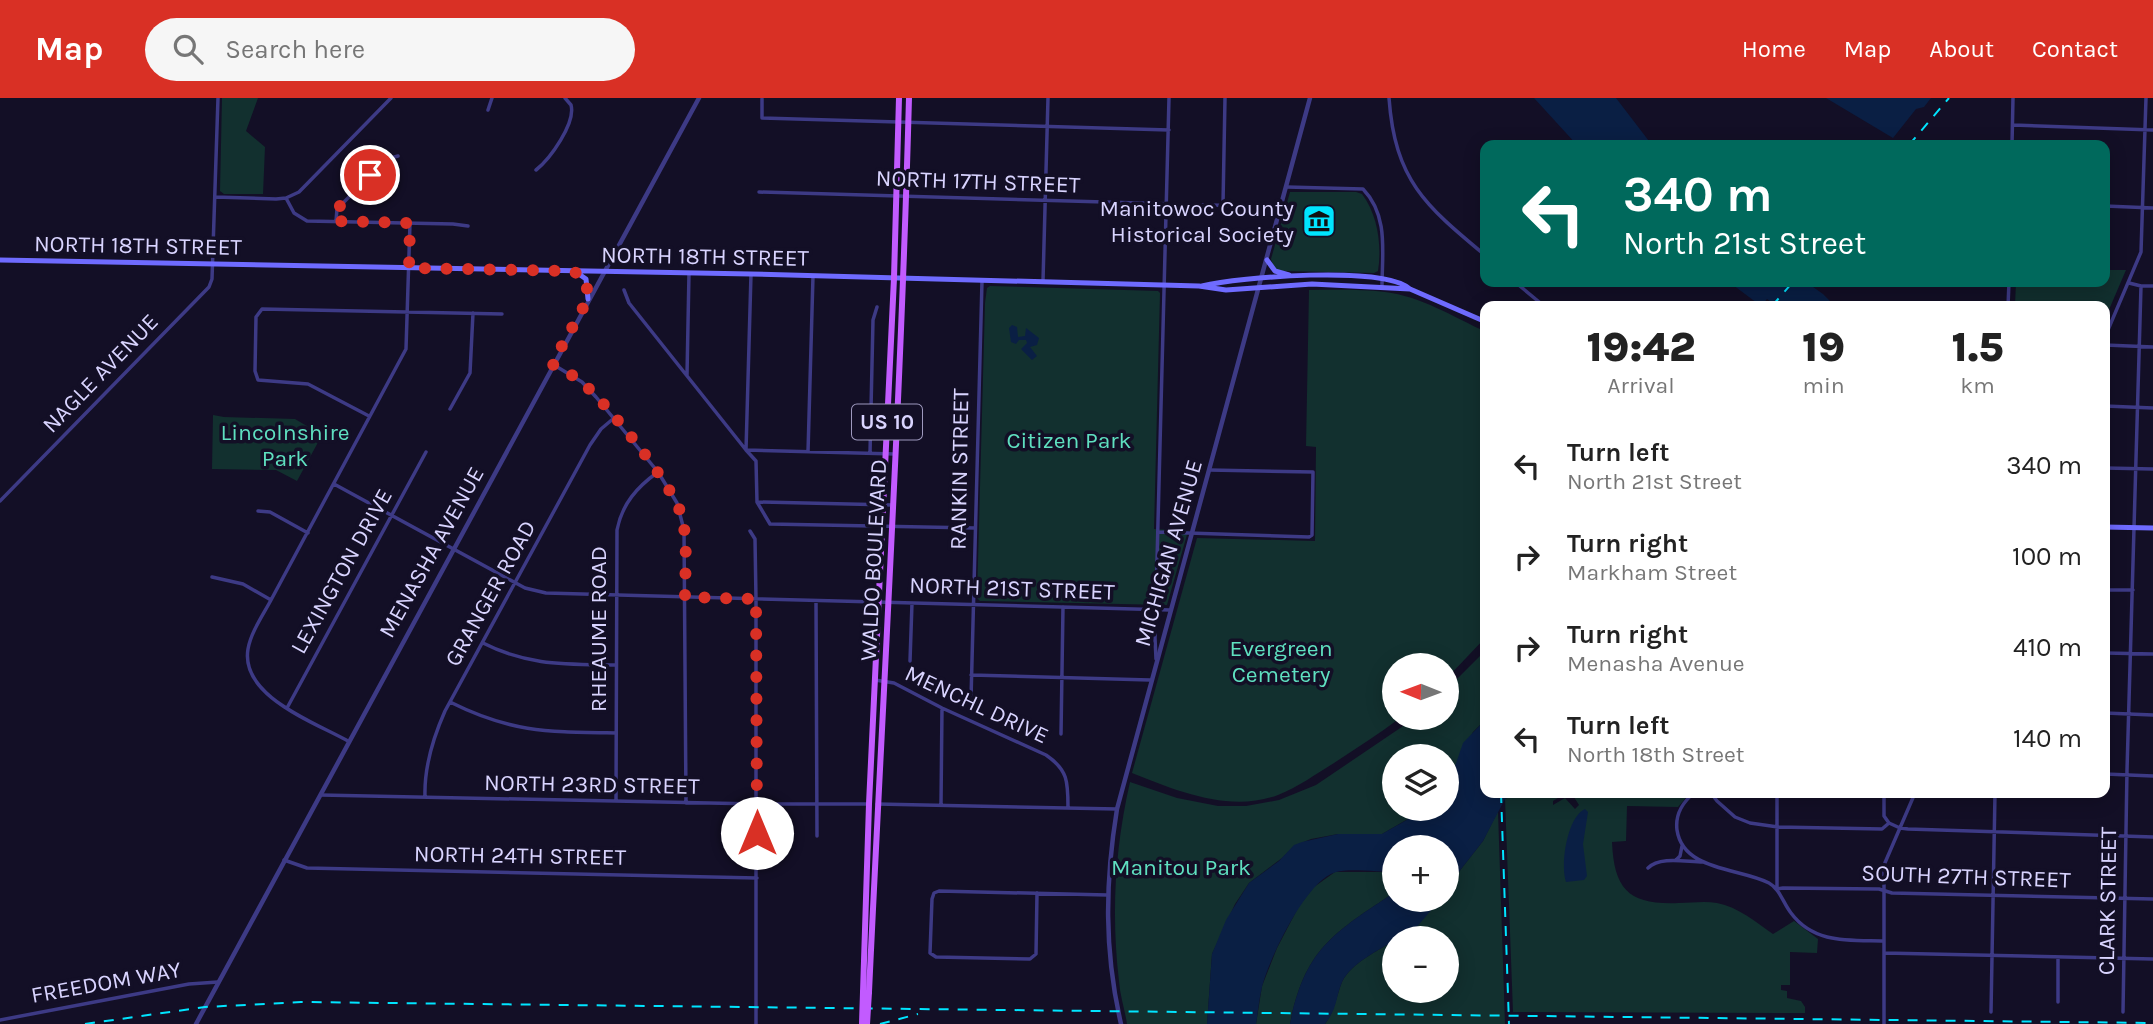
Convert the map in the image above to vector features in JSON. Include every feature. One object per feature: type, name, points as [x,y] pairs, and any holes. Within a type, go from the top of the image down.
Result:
[{"type":"main road","name":"WALDO BOULEVARD","points":[[867,1024],[869,804],[894,278],[899,98]]},
{"type":"main road","name":"WALDO BOULEVARD","points":[[862,1024],[879,804],[904,278],[909,98]]},
{"type":"main road","name":"NORTH 18TH STREET","points":[[0,260],[751,274],[1164,286],[1199,286],[1295,276],[1382,277]]},
{"type":"main road","points":[[1267,260],[1275,271],[1295,276]]},
{"type":"main road","points":[[573,271],[586,279],[588,299]]},
{"type":"main road","points":[[1382,277],[1404,283],[1410,289],[1480,319]]},
{"type":"main road","name":"NORTH 18TH STREET","points":[[1199,286],[1226,289],[1312,284],[1410,289]]},
{"type":"main road","points":[[2110,527],[2153,528]]},
{"type":"street","name":"NAGLE AVENUE","points":[[0,500],[209,287],[213,264],[218,98]]},
{"type":"street","points":[[215,197],[286,198],[304,188],[391,98]]},
{"type":"street","points":[[488,110],[492,98]]},
{"type":"street","points":[[536,170],[548,161],[572,118],[571,105],[565,98]]},
{"type":"street","name":"MENASHA AVENUE","points":[[196,1024],[552,364],[699,98]]},
{"type":"street","points":[[1043,283],[1048,98]]},
{"type":"street","points":[[1156,659],[1170,98]]},
{"type":"street","points":[[1223,205],[1225,98]]},
{"type":"street","name":"MICHIGAN AVENUE","points":[[1121,1024],[1111,969],[1107,895],[1117,809],[1310,98]]},
{"type":"street","points":[[1389,98],[1396,143],[1412,183],[1438,216],[1480,251]]},
{"type":"street","points":[[2012,140],[2013,98]]},
{"type":"street","points":[[2110,326],[2141,252],[2146,98]]},
{"type":"street","points":[[762,99],[762,118],[1169,130]]},
{"type":"street","points":[[2012,125],[2153,130]]},
{"type":"street","points":[[336,221],[337,209],[387,159],[398,156]]},
{"type":"street","points":[[1287,187],[1363,189],[1370,197],[1381,222],[1382,286]]},
{"type":"street","name":"NORTH 17TH STREET","points":[[759,192],[1281,207]]},
{"type":"street","points":[[286,198],[294,214],[302,220],[468,226]]},
{"type":"street","points":[[2110,206],[2153,208]]},
{"type":"street","points":[[348,741],[287,708],[258,687],[247,664],[250,638],[406,349],[410,223]]},
{"type":"street","points":[[687,375],[689,273]]},
{"type":"street","points":[[746,450],[751,274]]},
{"type":"street","points":[[808,452],[813,276]]},
{"type":"street","name":"RANKIN STREET","points":[[971,699],[982,281]]},
{"type":"street","points":[[2129,283],[2153,286]]},
{"type":"street","name":"CLARK STREET","points":[[2123,1012],[2141,286]]},
{"type":"street","points":[[1522,287],[1538,301]]},
{"type":"street","points":[[624,290],[629,303],[757,465],[757,502],[770,524],[975,528]]},
{"type":"street","points":[[870,453],[873,320],[877,307]]},
{"type":"street","points":[[370,416],[308,384],[258,380],[255,371],[257,314],[262,309],[502,314]]},
{"type":"street","points":[[450,409],[470,373],[472,313]]},
{"type":"street","points":[[2110,345],[2153,347]]},
{"type":"street","points":[[552,364],[582,382],[614,418],[658,472],[677,503],[681,515],[684,530],[685,597],[685,803]]},
{"type":"street","points":[[2110,406],[2153,408]]},
{"type":"street","name":"GRANGER ROAD","points":[[425,798],[430,751],[450,702],[590,445],[601,429],[614,418]]},
{"type":"street","points":[[746,450],[895,454]]},
{"type":"street","name":"LEXINGTON DRIVE","points":[[287,708],[426,452]]},
{"type":"street","points":[[2110,468],[2153,469]]},
{"type":"street","points":[[1158,532],[1312,535],[1314,472],[1209,470]]},
{"type":"street","name":"RHEAUME ROAD","points":[[616,802],[615,542],[620,516],[631,495],[658,472]]},
{"type":"street","name":"NORTH 21ST STREET","points":[[334,484],[516,583],[546,593],[1170,610]]},
{"type":"street","points":[[757,502],[893,505]]},
{"type":"street","points":[[258,511],[270,513],[308,533]]},
{"type":"street","points":[[750,531],[755,539],[756,599],[756,1024]]},
{"type":"street","points":[[212,577],[243,584],[271,600]]},
{"type":"street","points":[[2110,590],[2133,590]]},
{"type":"street","points":[[816,601],[817,836]]},
{"type":"street","points":[[910,661],[912,603]]},
{"type":"street","points":[[1061,734],[1063,607]]},
{"type":"street","points":[[483,643],[500,652],[532,662],[616,665]]},
{"type":"street","points":[[2110,653],[2153,654]]},
{"type":"street","points":[[971,675],[1150,680]]},
{"type":"street","name":"MENCHL DRIVE","points":[[875,680],[894,683],[1046,755],[1058,764],[1065,774],[1068,807]]},
{"type":"street","points":[[450,702],[483,718],[513,727],[549,732],[616,733]]},
{"type":"street","points":[[942,708],[942,805]]},
{"type":"street","points":[[2110,713],[2153,715]]},
{"type":"street","points":[[2110,774],[2153,776]]},
{"type":"street","name":"NORTH 23RD STREET","points":[[319,795],[1117,809]]},
{"type":"street","points":[[1688,798],[1678,815],[1677,832],[1682,846],[1693,857],[1772,884],[1798,922],[1815,934],[1837,940],[1884,941]]},
{"type":"street","points":[[1715,798],[1735,817],[1750,823],[1778,827],[1882,829],[1889,823]]},
{"type":"street","points":[[1777,798],[1777,890]]},
{"type":"street","points":[[1884,798],[1884,816],[1889,823],[1900,828],[2153,837]]},
{"type":"street","points":[[1884,1024],[1884,865],[1912,798]]},
{"type":"street","points":[[1991,1012],[1995,798]]},
{"type":"street","points":[[1674,862],[1680,856],[1682,846]]},
{"type":"street","name":"NORTH 24TH STREET","points":[[284,860],[307,868],[757,878]]},
{"type":"street","points":[[1648,869],[1653,863],[1706,863]]},
{"type":"street","name":"SOUTH 27TH STREET","points":[[1777,890],[1783,888],[2153,899]]},
{"type":"street","points":[[1037,893],[1036,954],[1030,959],[936,957],[930,953],[934,892],[1037,893],[1107,895]]},
{"type":"street","points":[[1884,953],[2153,959]]},
{"type":"street","points":[[2058,957],[2058,1002]]},
{"type":"street","name":"FREEDOM WAY","points":[[0,1020],[189,984],[218,982]]},
{"type":"green space","points":[[222,98],[258,98],[246,131],[265,147],[263,194],[224,194],[220,191]]},
{"type":"green space","points":[[1290,192],[1362,194],[1372,211],[1378,231],[1378,271],[1282,271],[1274,268],[1271,259]]},
{"type":"green space","points":[[2110,270],[2126,270],[2110,307],[2110,301],[2015,301],[2016,287],[2110,287]]},
{"type":"green space","name":"Citizen Park","points":[[987,288],[1160,293],[1154,529],[1188,531],[1167,605],[980,601],[977,598],[985,303]]},
{"type":"green space","name":"Evergreen Cemetery","points":[[1309,290],[1366,290],[1398,294],[1437,308],[1480,329],[1480,643],[1460,664],[1460,653],[1382,653],[1383,730],[1334,763],[1278,795],[1260,800],[1223,801],[1185,793],[1132,773],[1197,538],[1315,541],[1316,447],[1306,446]]},
{"type":"green space","name":"Lincolnshire Park","points":[[213,415],[295,419],[322,435],[297,481],[276,470],[212,469]]},
{"type":"green space","name":"Manitou Park","points":[[1480,656],[1480,725],[1473,732],[1459,759],[1459,744],[1382,744],[1382,821],[1404,821],[1382,834],[1338,834],[1311,839],[1294,846],[1249,883],[1235,904],[1212,954],[1207,1024],[1127,1024],[1120,987],[1115,906],[1121,831],[1130,782],[1177,798],[1218,806],[1246,806],[1279,800],[1316,785],[1397,730],[1460,730],[1460,676]]},
{"type":"green space","points":[[1558,798],[1553,801],[1553,805],[1565,798],[1575,809],[1579,805],[1575,798],[1686,798],[1678,807],[1627,806],[1626,841],[1612,842],[1613,859],[1621,883],[1628,892],[1648,901],[1725,905],[1773,934],[1794,921],[1818,939],[1817,953],[1790,952],[1790,985],[1781,985],[1781,990],[1787,991],[1787,998],[1801,1001],[1805,1013],[1513,1012],[1505,799]]},
{"type":"green space","points":[[1498,811],[1505,1024],[1325,1024],[1346,975],[1382,948],[1382,1003],[1459,1003],[1459,926],[1415,926],[1428,912],[1459,912],[1459,872],[1483,841]]},
{"type":"green space","points":[[1335,872],[1382,872],[1382,901],[1355,919],[1325,945],[1304,977],[1290,1024],[1256,1024],[1262,986],[1277,948],[1299,906],[1314,887]]},
{"type":"water","points":[[1534,98],[1616,98],[1648,140],[1572,140]]},
{"type":"water","points":[[1826,98],[1931,98],[1924,107],[1916,109],[1893,138]]},
{"type":"water","points":[[1736,287],[1813,287],[1830,301],[1767,299],[1754,301]]},
{"type":"water","points":[[1012,325],[1017,327],[1018,337],[1025,336],[1026,328],[1039,338],[1037,345],[1030,347],[1037,356],[1032,360],[1021,349],[1027,343],[1026,340],[1019,340],[1016,344],[1011,342],[1009,328]]},
{"type":"water","points":[[1480,725],[1480,798],[1507,798],[1483,841],[1459,872],[1459,835],[1382,835],[1382,871],[1336,872],[1324,878],[1301,905],[1272,958],[1262,987],[1256,1024],[1207,1024],[1212,954],[1226,920],[1249,883],[1279,861],[1294,845],[1302,842],[1338,834],[1382,834],[1405,821],[1459,821],[1459,755],[1463,743]]},
{"type":"water","points":[[1585,809],[1588,812],[1583,844],[1587,876],[1584,880],[1566,882],[1566,842],[1574,821]]},
{"type":"water","points":[[1382,901],[1382,912],[1430,912],[1418,926],[1382,926],[1382,948],[1346,975],[1325,1024],[1290,1024],[1296,998],[1314,960],[1325,945],[1355,919]]},
{"type":"railway","points":[[1913,140],[1949,98]]},
{"type":"railway","points":[[1776,301],[1789,287]]},
{"type":"railway","points":[[1501,798],[1509,1024]]},
{"type":"railway","points":[[85,1024],[205,1007],[301,1002],[2153,1023]]},
{"type":"railway","points":[[880,1024],[918,1014]]},
{"type":"place","name":"Manitowoc County Historical Society","points":[[1319,221]]},
{"type":"route","points":[[370,175],[337,209],[336,221],[410,223],[409,268],[573,271],[586,279],[588,299],[552,364],[582,382],[596,397],[658,472],[677,503],[684,530],[685,597],[756,599],[757,833]]}]
